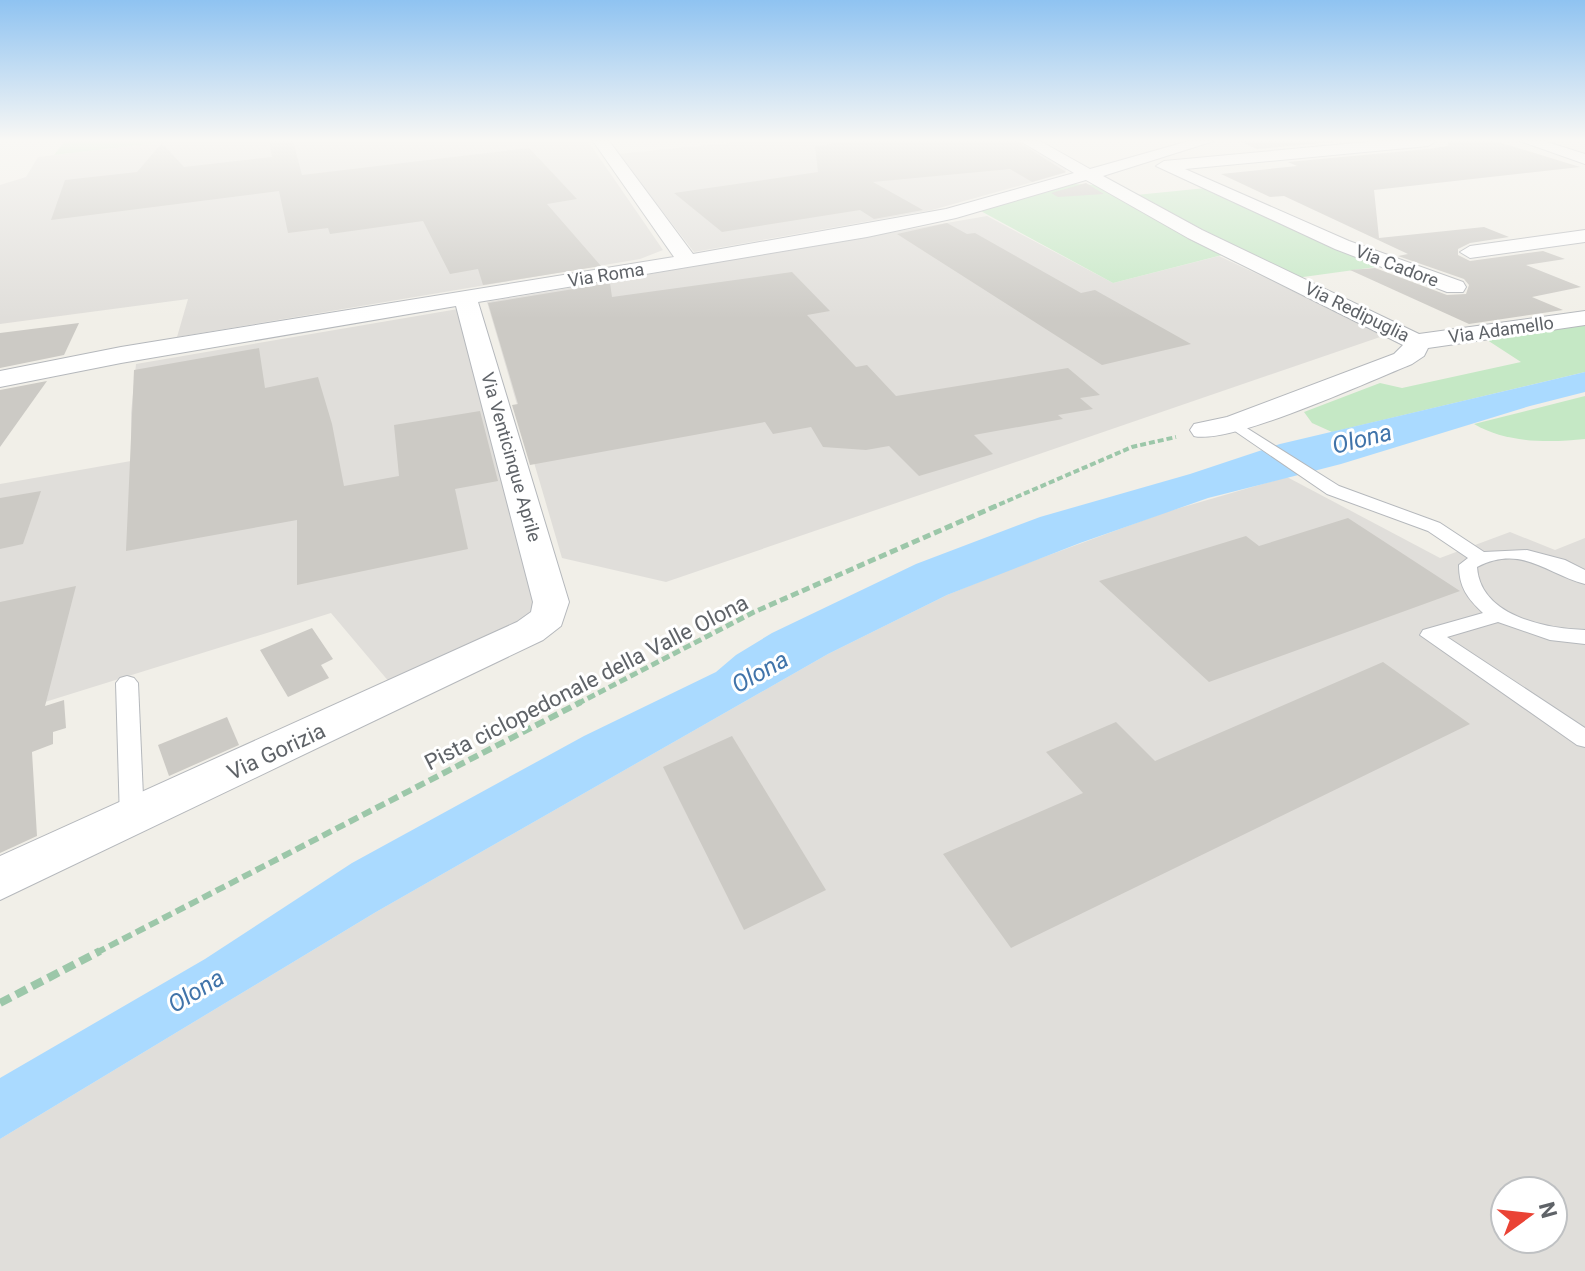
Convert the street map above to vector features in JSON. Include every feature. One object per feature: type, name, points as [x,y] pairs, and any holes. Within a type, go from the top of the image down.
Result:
[{"type":"street","points":[[644,200],[688,262]]},
{"type":"street","name":"Via Roma","points":[[0,379],[121,355],[688,262],[929,219],[997,200]]},
{"type":"street","name":"Via Redipuglia","points":[[1134,200],[1195,234],[1416,342],[1417,347],[1410,356],[1234,424],[1204,430]]},
{"type":"street","name":"Via Cadore","points":[[1241,200],[1342,245],[1455,287]]},
{"type":"street","points":[[1470,252],[1585,236]]},
{"type":"street","name":"Via Venticinque Aprile","points":[[465,298],[551,602],[548,617]]},
{"type":"street","name":"Via Adamello","points":[[1416,342],[1585,318]]},
{"type":"street","name":"Via Gorizia","points":[[0,879],[530,631],[548,617]]},
{"type":"lane","points":[[1234,424],[1333,490],[1434,527],[1479,557]]},
{"type":"lane","points":[[1585,578],[1555,563],[1506,553],[1479,557],[1468,565],[1466,576],[1472,590],[1498,615],[1552,634],[1585,637]]},
{"type":"lane","points":[[1498,615],[1430,635],[1585,739]]},
{"type":"lane","points":[[127,683],[132,819]]},
{"type":"path","name":"Pista ciclopedonale della Valle Olona","points":[[0,1003],[754,612],[1119,452],[1204,430]]},
{"type":"shaded area","points":[[0,200],[629,200],[663,250],[640,259],[177,337],[188,299],[0,324]]},
{"type":"shaded area","points":[[654,200],[967,200],[932,210],[694,252]]},
{"type":"shaded area","points":[[987,216],[1113,283],[1219,256],[1386,335],[666,582],[562,558],[487,302]]},
{"type":"shaded area","points":[[458,309],[541,617],[390,683],[331,613],[0,716],[0,484],[131,461],[131,413],[136,364]]},
{"type":"shaded area","points":[[1287,477],[1440,558],[1510,532],[1555,550],[1585,538],[1585,1271],[0,1271],[0,1139],[376,912],[828,654],[947,595],[1166,512]]},
{"type":"green space","points":[[1013,200],[1126,200],[1226,254],[1113,283],[979,210]]},
{"type":"green space","points":[[1146,200],[1234,200],[1383,266],[1296,278]]},
{"type":"green space","points":[[1585,322],[1585,372],[1332,432],[1312,423],[1304,412],[1380,383],[1402,388],[1521,362],[1481,336]]},
{"type":"green space","points":[[1585,396],[1585,439],[1528,440],[1500,435],[1474,424]]},
{"type":"water","name":"Olona","points":[[1585,372],[1585,392],[1341,464],[1208,498],[1080,543],[947,595],[828,654],[376,912],[0,1139],[0,1078],[205,959],[352,863],[584,736],[716,672],[736,655],[772,633],[916,564],[1040,517],[1190,474],[1280,444]]},
{"type":"building","points":[[58,200],[206,200],[51,220]]},
{"type":"building","points":[[281,200],[569,200],[547,204],[601,266],[483,285],[478,269],[450,274],[423,221],[330,234],[328,228],[288,233]]},
{"type":"building","points":[[683,200],[906,200],[923,210],[874,219],[860,210],[722,232]]},
{"type":"building","points":[[1293,200],[1375,200],[1379,238],[1484,227],[1509,237],[1470,243],[1458,249],[1458,255],[1470,261],[1543,251],[1565,259],[1526,265],[1581,287],[1532,297],[1563,310],[1469,324],[1350,270],[1375,268],[1447,295],[1466,294],[1469,285],[1464,279],[1398,256],[1408,254]]},
{"type":"building","points":[[947,223],[967,234],[975,233],[1081,293],[1095,290],[1191,344],[1102,365],[897,234]]},
{"type":"building","points":[[792,272],[830,311],[807,315],[856,367],[867,365],[896,396],[1068,368],[1100,395],[1080,398],[1093,409],[1058,415],[1063,419],[974,435],[993,454],[919,476],[889,446],[866,450],[823,447],[811,427],[773,434],[765,422],[530,465],[512,405],[518,404],[488,303],[610,283],[612,297]]},
{"type":"building","points":[[79,323],[64,355],[0,368],[0,333]]},
{"type":"building","points":[[259,348],[265,388],[318,377],[332,424],[344,486],[399,476],[394,425],[480,411],[498,481],[455,489],[468,549],[297,585],[297,520],[126,551],[134,370]]},
{"type":"building","points":[[47,381],[0,447],[0,390]]},
{"type":"building","points":[[41,491],[23,544],[0,549],[0,498]]},
{"type":"building","points":[[1348,518],[1460,591],[1209,682],[1099,581],[1246,536],[1259,546]]},
{"type":"building","points":[[76,586],[45,706],[64,700],[66,728],[53,732],[53,744],[32,752],[37,836],[0,853],[0,602]]},
{"type":"building","points":[[312,628],[333,659],[321,665],[329,678],[288,697],[260,650]]},
{"type":"building","points":[[1383,662],[1470,724],[1011,948],[943,854],[1083,793],[1046,752],[1116,722],[1155,761]]},
{"type":"building","points":[[227,717],[239,745],[169,776],[158,745]]},
{"type":"building","points":[[732,736],[826,890],[744,930],[663,767]]}]
